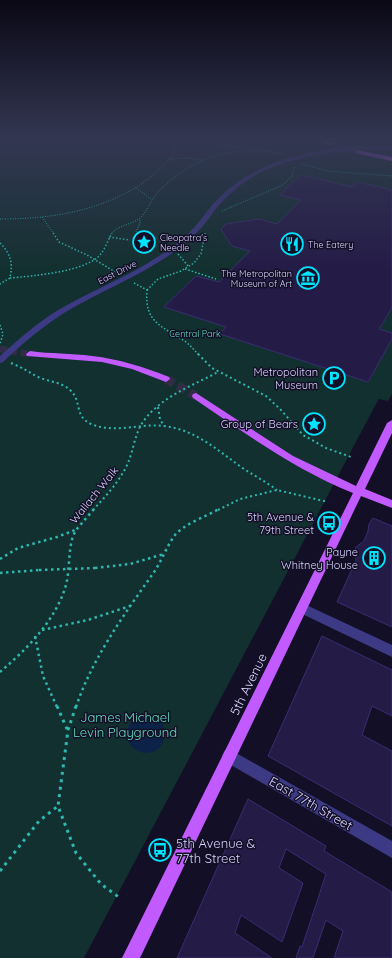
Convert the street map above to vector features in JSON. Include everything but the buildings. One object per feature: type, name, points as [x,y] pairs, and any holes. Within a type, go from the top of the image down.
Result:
[{"type":"main road","points":[[30,354],[80,357],[110,361],[138,368],[166,379]]},
{"type":"main road","points":[[196,396],[290,458],[328,478],[392,504]]},
{"type":"main road","name":"5th Avenue","points":[[131,958],[392,423]]},
{"type":"street","name":"East Drive","points":[[4,361],[29,334],[54,317],[79,302],[137,273],[173,250],[190,235],[224,197],[239,184]]},
{"type":"street","points":[[302,608],[392,651]]},
{"type":"street","name":"East 77th Street","points":[[229,756],[392,850]]},
{"type":"path","points":[[0,219],[42,217],[80,210],[102,204],[136,188],[142,184]]},
{"type":"path","points":[[0,286],[10,278],[71,268],[94,259],[100,255],[109,237],[118,228],[140,218],[152,200],[168,184]]},
{"type":"path","points":[[219,213],[230,206],[268,193],[284,184]]},
{"type":"path","points":[[136,188],[152,200]]},
{"type":"path","points":[[42,217],[59,242],[94,259],[118,274]]},
{"type":"path","points":[[138,236],[136,232],[140,223],[140,218]]},
{"type":"path","points":[[206,227],[201,254],[189,267],[158,279],[147,290],[146,300],[152,320],[161,328],[193,348],[218,372],[257,390],[266,396],[280,409],[294,426],[313,442],[351,457]]},
{"type":"path","points":[[109,237],[130,240]]},
{"type":"path","points":[[0,243],[8,252],[12,260],[10,278]]},
{"type":"path","points":[[173,250],[189,267]]},
{"type":"path","points":[[184,269],[216,279]]},
{"type":"path","points":[[131,281],[147,290]]},
{"type":"path","points":[[0,325],[3,334],[0,344]]},
{"type":"path","points":[[4,361],[22,367],[34,375],[68,388],[74,394],[80,414],[90,423],[100,427],[113,428],[164,426],[183,431],[212,446],[277,490],[328,502]]},
{"type":"path","name":"Wallach Walk","points":[[0,672],[12,662],[58,607],[67,582],[72,538],[76,530],[124,471],[132,453],[140,427],[147,416],[158,407],[218,372]]},
{"type":"path","points":[[158,407],[160,419],[164,426]]},
{"type":"path","points":[[120,898],[101,884],[76,853],[58,806],[68,730],[79,698],[95,664],[131,605],[153,574],[175,535],[195,521],[240,499],[277,490]]},
{"type":"path","points":[[0,559],[18,548],[46,541],[76,530]]},
{"type":"path","points":[[0,573],[95,568],[130,564],[165,554]]},
{"type":"path","points":[[40,630],[88,620],[131,605]]},
{"type":"path","points":[[35,636],[43,676],[68,730]]},
{"type":"path","points":[[0,871],[39,821],[58,806]]},
{"type":"green space","name":"Central Park","points":[[0,184],[392,184],[392,394],[388,401],[379,399],[377,402],[84,958],[0,958]]},
{"type":"water","points":[[146,715],[156,718],[162,724],[165,734],[162,744],[156,750],[146,753],[136,750],[130,744],[127,734],[130,724],[136,718]]},
{"type":"tunnel","points":[[0,349],[30,354]]},
{"type":"tunnel","points":[[166,379],[196,396]]},
{"type":"place","name":"Cleopatra's Needle","points":[[144,242]]},
{"type":"place","name":"The Eatery","points":[[292,244]]},
{"type":"place","name":"The Metropolitan Museum of Art","points":[[308,278]]},
{"type":"place","name":"Metropolitan Museum","points":[[334,378]]},
{"type":"place","name":"Group of Bears","points":[[314,424]]},
{"type":"place","name":"5th Avenue & 79th Street","points":[[329,523]]},
{"type":"place","name":"Payne Whitney House","points":[[374,558]]},
{"type":"place","name":"5th Avenue & 77th Street","points":[[160,850]]},
{"type":"park label","name":"James Michael Levin Playground","points":[[125,724]]}]
